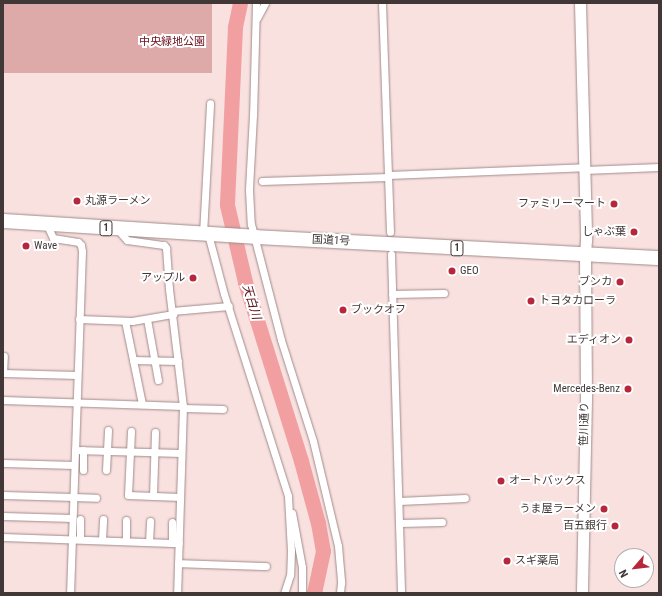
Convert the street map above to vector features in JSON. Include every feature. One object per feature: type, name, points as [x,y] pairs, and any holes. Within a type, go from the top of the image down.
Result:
[{"type":"highway","name":"国道1号","points":[[3,221],[47,225],[255,237],[659,258]]},
{"type":"street","points":[[256,3],[249,190],[251,224],[281,340],[313,441],[338,546],[341,583],[340,593]]},
{"type":"street","points":[[256,20],[265,3]]},
{"type":"street","points":[[382,3],[390,232]]},
{"type":"street","name":"笹川通り","points":[[580,3],[586,240],[586,399],[582,593]]},
{"type":"street","points":[[210,103],[205,234],[275,452],[298,542],[302,567],[302,593]]},
{"type":"street","points":[[262,181],[584,169],[659,168]]},
{"type":"street","points":[[47,225],[53,238],[74,240],[81,245],[80,319],[70,593]]},
{"type":"street","points":[[117,229],[127,240],[164,245],[166,248],[183,407],[180,497],[175,543]]},
{"type":"street","points":[[391,254],[401,593]]},
{"type":"street","points":[[392,294],[444,293]]},
{"type":"street","points":[[80,319],[124,321],[147,319],[173,313],[229,306]]},
{"type":"street","points":[[147,319],[158,380]]},
{"type":"street","points":[[124,321],[142,404]]},
{"type":"street","points":[[4,356],[3,373],[77,375]]},
{"type":"street","points":[[133,360],[178,361]]},
{"type":"street","points":[[3,400],[142,404],[223,409]]},
{"type":"street","points":[[106,470],[108,430]]},
{"type":"street","points":[[131,431],[128,495],[180,497]]},
{"type":"street","points":[[153,496],[155,432]]},
{"type":"street","points":[[75,450],[182,453]]},
{"type":"street","points":[[83,450],[83,470]]},
{"type":"street","points":[[3,463],[74,465]]},
{"type":"street","points":[[3,495],[96,498]]},
{"type":"street","points":[[399,501],[465,498]]},
{"type":"street","points":[[284,593],[290,575],[289,505]]},
{"type":"street","points":[[3,516],[72,518]]},
{"type":"street","points":[[80,519],[80,539]]},
{"type":"street","points":[[102,540],[103,520]]},
{"type":"street","points":[[126,520],[126,541]]},
{"type":"street","points":[[150,521],[150,542]]},
{"type":"street","points":[[172,522],[178,563],[177,593]]},
{"type":"street","points":[[400,523],[442,522]]},
{"type":"street","points":[[3,537],[175,543]]},
{"type":"street","points":[[178,563],[266,566]]},
{"type":"green space","name":"中央緑地公園","points":[[3,3],[212,3],[212,73],[3,73]]},
{"type":"waterway","name":"天白川","points":[[240,3],[235,27],[227,205],[245,282],[301,461],[318,523],[323,551],[314,593]]},
{"type":"place","name":"丸源ラーメン","points":[[77,201]]},
{"type":"place","name":"ファミリーマート","points":[[614,204]]},
{"type":"place","name":"しゃぶ葉","points":[[634,232]]},
{"type":"place","name":"Wave","points":[[26,246]]},
{"type":"place","name":"GEO","points":[[452,271]]},
{"type":"place","name":"アップル","points":[[193,278]]},
{"type":"place","name":"ブンカ","points":[[620,282]]},
{"type":"place","name":"トヨタカローラ","points":[[531,301]]},
{"type":"place","name":"ブックオフ","points":[[343,310]]},
{"type":"place","name":"エディオン","points":[[629,340]]},
{"type":"place","name":"Mercedes-Benz","points":[[628,389]]},
{"type":"place","name":"オートバックス","points":[[501,481]]},
{"type":"place","name":"うま屋ラーメン","points":[[604,509]]},
{"type":"place","name":"百五銀行","points":[[615,526]]},
{"type":"place","name":"スギ薬局","points":[[507,561]]}]
